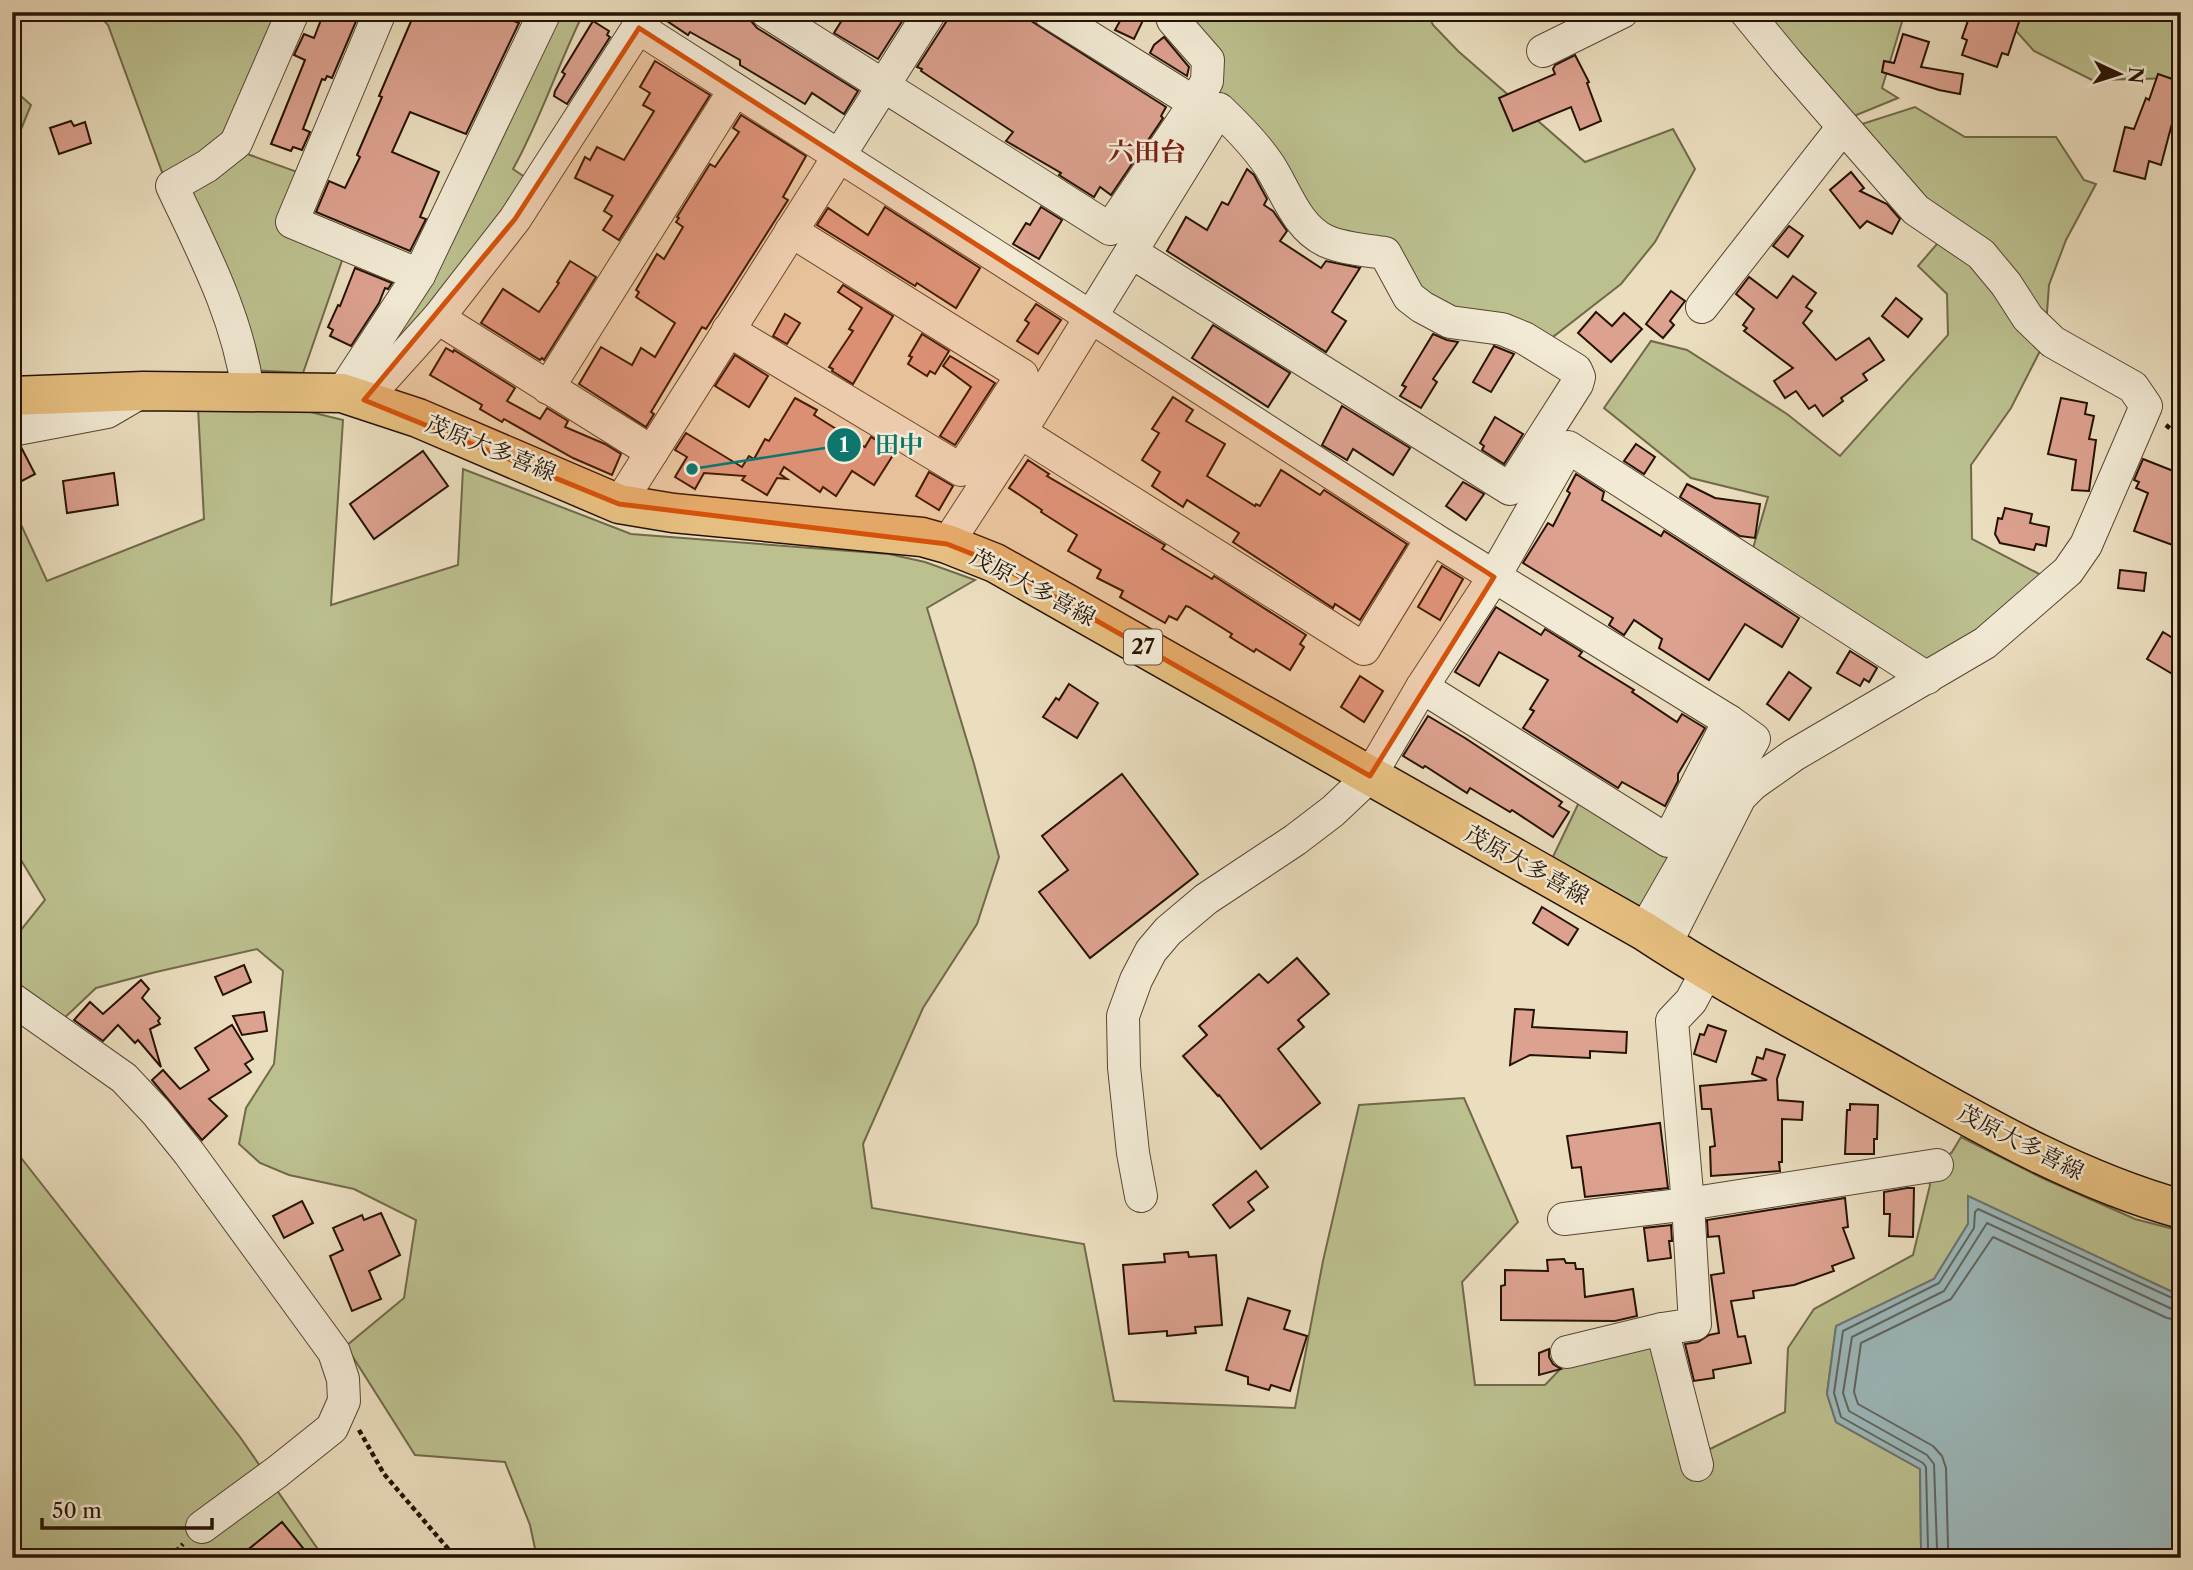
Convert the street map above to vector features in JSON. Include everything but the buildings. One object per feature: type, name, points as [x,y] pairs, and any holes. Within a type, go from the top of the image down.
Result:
[{"type":"main road","name":"茂原大多喜線","points":[[12,397],[144,391],[248,391],[353,396],[418,418],[619,503],[673,513],[922,537],[947,544],[995,563],[1655,938],[1707,971],[1956,1110],[2068,1167],[2136,1196],[2181,1209]]},
{"type":"street","points":[[248,391],[244,363],[223,292],[172,186],[207,166],[236,143],[293,12]]},
{"type":"street","points":[[380,12],[292,222],[419,275]]},
{"type":"street","points":[[767,12],[1110,229],[1207,81],[1208,60],[1173,20],[1170,12]]},
{"type":"street","points":[[619,503],[930,12]]},
{"type":"street","points":[[1049,12],[1195,103]]},
{"type":"street","points":[[1543,51],[1622,12]]},
{"type":"street","points":[[1655,938],[1740,797],[1753,784],[1794,755],[1985,643],[2068,571],[2086,545],[2146,406],[2133,387],[2053,342],[2028,318],[2006,284],[1981,254],[1916,210],[1746,12]]},
{"type":"street","points":[[353,396],[419,275],[541,13]]},
{"type":"street","points":[[353,396],[438,318],[515,219],[643,20],[734,91],[1091,317],[1432,538],[1754,739],[1655,938]]},
{"type":"street","points":[[548,387],[734,91]]},
{"type":"street","points":[[947,544],[1020,432],[1219,109],[1240,128],[1269,165],[1290,203],[1312,233],[1328,242],[1385,253],[1409,297],[1422,307],[1450,322],[1502,329],[1524,338],[1576,370],[1579,377],[1577,384],[1510,489],[1132,252]]},
{"type":"street","points":[[1702,307],[1843,127]]},
{"type":"street","points":[[728,330],[961,470],[1022,375],[791,231]]},
{"type":"street","points":[[438,318],[652,452]]},
{"type":"street","points":[[12,430],[107,412],[144,391]]},
{"type":"street","points":[[1020,432],[1364,649],[1432,538]]},
{"type":"street","points":[[1141,1196],[1126,1091],[1123,1016],[1136,979],[1151,951],[1168,931],[1206,899],[1295,840],[1333,811],[1370,776],[1422,687],[1494,577],[1568,447],[1927,678]]},
{"type":"street","points":[[1422,687],[1668,841],[1729,721]]},
{"type":"street","points":[[1567,1352],[1662,1329],[1695,1324],[1688,1204],[1672,1021],[1691,1001],[1707,971]]},
{"type":"street","points":[[12,999],[124,1079],[190,1153],[334,1352],[343,1379],[344,1401],[332,1428],[202,1527]]},
{"type":"street","points":[[1564,1219],[1688,1204],[1937,1165]]},
{"type":"street","points":[[1662,1329],[1697,1465]]},
{"type":"path","points":[[344,1401],[384,1474],[456,1558]]},
{"type":"highlighted area","points":[[639,28],[1494,577],[1370,776],[995,563],[947,544],[619,504],[364,400],[515,219]]},
{"type":"green space","points":[[96,12],[285,12],[231,138],[166,183],[108,25]]},
{"type":"green space","points":[[554,12],[584,12],[513,169],[532,182],[508,218],[366,378]]},
{"type":"green space","points":[[1176,12],[1427,12],[1433,25],[1458,51],[1585,162],[1673,129],[1695,169],[1655,242],[1621,284],[1553,337],[1549,346],[1440,313],[1413,291],[1332,238],[1218,93],[1214,79]]},
{"type":"green space","points":[[1755,12],[1905,12],[1882,88],[1898,98],[1854,116]]},
{"type":"green space","points":[[1999,12],[2181,12],[2181,78],[2092,80],[2034,51]]},
{"type":"green space","points":[[12,88],[31,105],[15,144],[12,143]]},
{"type":"green space","points":[[1915,107],[1965,137],[2056,137],[2084,180],[2096,184],[2066,240],[2049,285],[2046,326],[1918,202],[1862,124]]},
{"type":"green space","points":[[236,150],[303,174],[283,224],[345,252],[303,373],[250,370],[181,192]]},
{"type":"green space","points":[[1943,237],[1971,257],[2041,349],[2011,408],[1971,465],[1972,539],[2045,577],[1936,665],[1751,555],[1768,497],[1691,478],[1604,408],[1651,341],[1687,350],[1787,414],[1840,456],[1948,335],[1947,294],[1918,266]]},
{"type":"green space","points":[[290,407],[343,420],[331,605],[458,565],[463,469],[631,534],[889,554],[925,562],[975,580],[927,608],[999,857],[977,924],[923,1008],[863,1144],[872,1208],[1084,1244],[1114,1401],[1295,1408],[1323,1261],[1359,1105],[1464,1098],[1518,1222],[1462,1282],[1475,1385],[1545,1385],[1567,1362],[1673,1340],[1702,1453],[1785,1412],[1788,1348],[1814,1309],[1913,1255],[1930,1185],[1927,1174],[1952,1152],[1961,1137],[2040,1177],[2135,1219],[2181,1231],[2181,1296],[1968,1196],[1968,1224],[1934,1279],[1836,1327],[1827,1394],[1836,1422],[1920,1469],[1921,1548],[1914,1558],[537,1558],[530,1525],[505,1462],[415,1455],[346,1346],[404,1298],[416,1220],[354,1189],[289,1175],[260,1163],[239,1144],[246,1108],[274,1064],[283,971],[257,949],[156,972],[96,988],[59,1023],[12,989],[12,941],[45,900],[12,845],[12,505],[47,581],[204,519],[198,408]]},
{"type":"green space","points":[[1582,796],[1674,854],[1649,907],[1630,913],[1549,865]]},
{"type":"green space","points":[[22,1159],[240,1437],[324,1558],[12,1558],[12,1165]]},
{"type":"water","points":[[1968,1196],[2181,1296],[2181,1558],[1914,1558],[1921,1548],[1920,1469],[1836,1422],[1827,1394],[1836,1326],[1934,1279],[1968,1224]]},
{"type":"place","name":"田中","points":[[692,469]]},
{"type":"district","name":"六田台","points":[[1147,152]]}]
